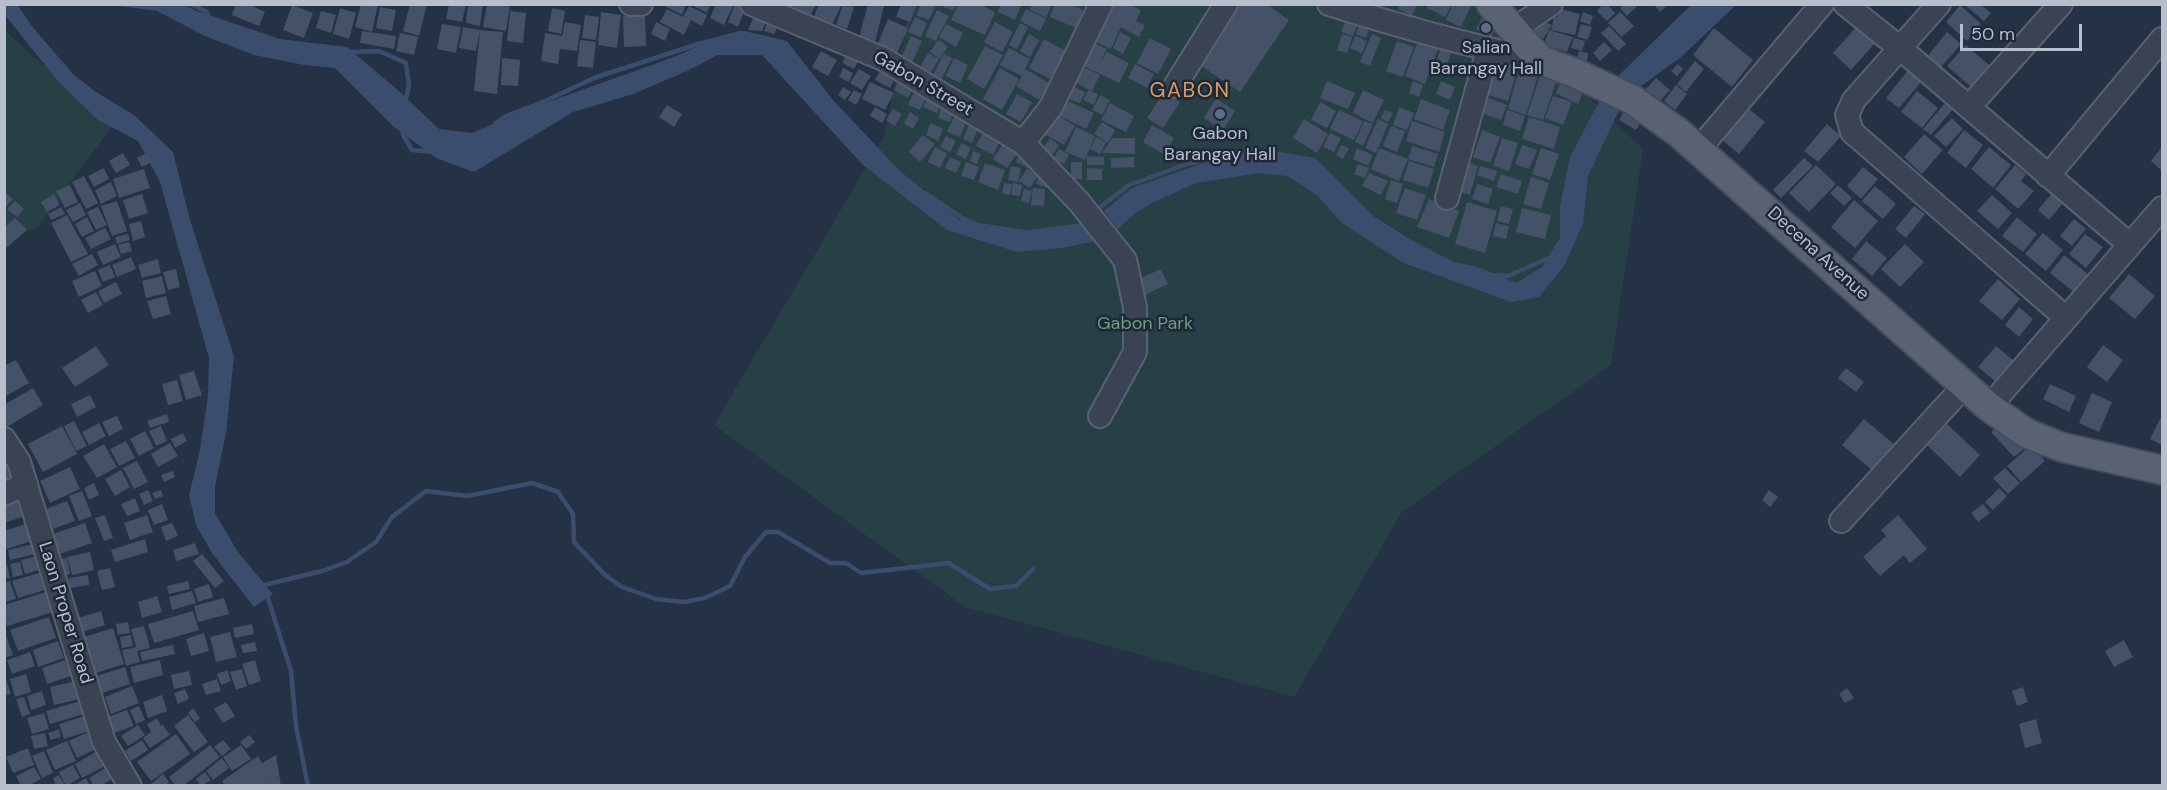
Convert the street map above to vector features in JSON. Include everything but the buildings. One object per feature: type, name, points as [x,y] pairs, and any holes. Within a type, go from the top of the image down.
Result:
[{"type":"main road","name":"Decena Avenue","points":[[1491,4],[1540,60],[1575,73],[1633,100],[1699,149],[1989,407],[2026,433],[2061,447],[2163,471]]},
{"type":"street","points":[[631,4],[641,4]]},
{"type":"street","name":"Gabon Street","points":[[752,4],[883,59],[1023,143],[1079,202],[1125,260],[1135,308],[1135,352],[1100,416]]},
{"type":"street","points":[[1023,143],[1051,107],[1101,4]]},
{"type":"street","points":[[1175,86],[1226,4]]},
{"type":"street","points":[[1329,4],[1423,33],[1488,50],[1540,60]]},
{"type":"street","points":[[1513,30],[1551,4]]},
{"type":"street","points":[[1699,149],[1822,4]]},
{"type":"street","points":[[1845,4],[2130,245]]},
{"type":"street","points":[[1939,4],[1854,100],[1847,115],[1852,132],[2066,318]]},
{"type":"street","points":[[1969,107],[2061,4]]},
{"type":"street","points":[[2048,176],[2163,39]]},
{"type":"street","points":[[1447,198],[1488,50]]},
{"type":"street","points":[[1989,407],[2163,208]]},
{"type":"street","points":[[1841,521],[1965,385]]},
{"type":"street","name":"Laon Proper Road","points":[[4,439],[19,462],[104,742],[130,786]]},
{"type":"street","points":[[4,494],[26,484]]},
{"type":"green space","name":"Gabon Park","points":[[910,5],[1492,5],[1643,149],[1611,365],[1402,512],[1294,697],[965,607],[714,425],[884,137]]},
{"type":"green space","points":[[4,30],[112,126],[38,227],[5,240]]},
{"type":"water","points":[[5,5],[18,5],[31,25],[73,74],[96,92],[134,115],[173,152],[190,220],[234,356],[226,433],[215,487],[215,513],[238,552],[273,594],[254,607],[212,553],[196,525],[189,495],[200,450],[208,395],[209,358],[160,182],[138,141],[98,120],[57,80],[5,15]]},
{"type":"water","points":[[111,5],[185,5],[280,39],[347,47],[439,129],[472,133],[526,110],[674,57],[703,44],[745,31],[787,41],[833,100],[900,171],[959,220],[1027,230],[1092,222],[1105,239],[1062,248],[1017,252],[947,230],[862,164],[762,55],[718,55],[633,94],[573,112],[474,172],[436,158],[394,127],[335,68],[304,65],[254,55],[205,36],[157,11]]},
{"type":"water","points":[[1691,5],[1736,5],[1680,58],[1634,91],[1614,80]]},
{"type":"water","points":[[1601,98],[1621,106],[1588,176],[1583,224],[1564,266],[1539,297],[1511,302],[1404,263],[1342,223],[1318,196],[1287,176],[1259,173],[1196,183],[1152,203],[1134,214],[1118,229],[1104,211],[1132,188],[1250,147],[1315,158],[1373,216],[1413,241],[1454,262],[1478,267],[1516,283],[1542,267],[1560,238],[1560,206],[1570,157]]},
{"type":"waterway","points":[[191,4],[207,12],[209,20]]},
{"type":"waterway","points":[[495,124],[506,116],[594,78],[698,44],[741,33],[745,34]]},
{"type":"waterway","points":[[350,52],[379,51],[406,63],[409,85],[405,103]]},
{"type":"waterway","points":[[403,129],[403,135],[412,150],[434,152]]},
{"type":"waterway","points":[[1095,211],[1129,185],[1187,164],[1223,157]]},
{"type":"waterway","points":[[925,193],[964,219],[974,223]]},
{"type":"waterway","points":[[1494,275],[1508,276],[1553,256]]},
{"type":"waterway","points":[[264,585],[322,571],[347,562],[376,542],[392,517],[426,491],[467,496],[532,483],[558,492],[573,514],[574,542],[605,575],[622,587],[656,599],[684,602],[705,598],[730,586],[745,557],[766,532],[778,532],[830,563],[846,563],[861,573],[949,563],[990,589],[1016,586],[1033,569]]},
{"type":"waterway","points":[[266,592],[291,671],[296,726],[308,786]]},
{"type":"place","name":"Salian Barangay Hall","points":[[1486,28]]},
{"type":"place","name":"Gabon Barangay Hall","points":[[1220,114]]},
{"type":"district","name":"GABON","points":[[1190,91]]}]
